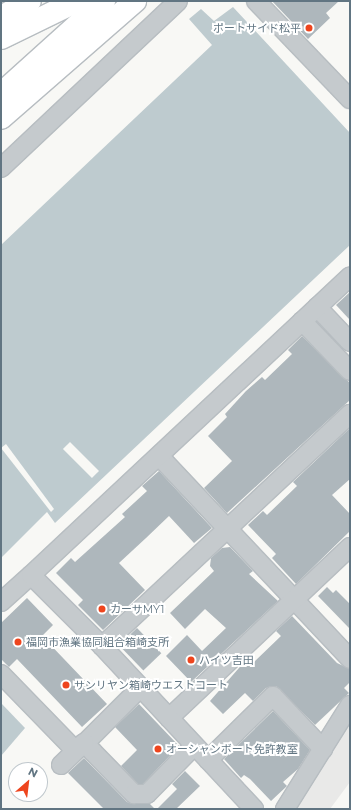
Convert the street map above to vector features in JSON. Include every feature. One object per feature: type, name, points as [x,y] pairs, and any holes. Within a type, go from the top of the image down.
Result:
[{"type":"main road","points":[[1,17],[30,1]]},
{"type":"main road","points":[[1,38],[77,1]]},
{"type":"main road","points":[[1,73],[84,1]]},
{"type":"main road","points":[[1,94],[104,1]]},
{"type":"main road","points":[[1,118],[135,1]]},
{"type":"street","points":[[1,168],[178,1]]},
{"type":"street","points":[[256,1],[350,99]]},
{"type":"street","points":[[1,602],[350,276]]},
{"type":"street","points":[[317,307],[350,342]]},
{"type":"street","points":[[302,321],[350,371]]},
{"type":"street","points":[[102,646],[350,414]]},
{"type":"street","points":[[159,456],[226,530],[350,659]]},
{"type":"street","points":[[169,718],[350,547]]},
{"type":"street","points":[[31,575],[102,646],[254,809]]},
{"type":"street","points":[[1,674],[80,747],[134,794],[147,794],[194,746]]},
{"type":"street","points":[[61,765],[140,688]]},
{"type":"street","points":[[208,760],[273,696],[323,749]]},
{"type":"street","points":[[286,809],[350,705]]},
{"type":"shaded area","points":[[233,7],[350,133],[350,245],[55,523],[47,512],[1,558],[1,245],[212,45],[189,19],[201,9],[214,21]]},
{"type":"shaded area","points":[[1,703],[25,728],[1,756]]},
{"type":"shaded area","points":[[350,717],[350,782],[330,809],[292,809]]},
{"type":"pier","points":[[70,442],[99,471],[92,478],[63,449]]},
{"type":"pier","points":[[6,444],[54,509],[51,512],[1,448]]},
{"type":"building","name":"ポートサイド松平","points":[[272,1],[339,1],[326,13],[330,18],[308,39]]},
{"type":"building","points":[[350,292],[350,320],[336,305]]},
{"type":"building","points":[[302,336],[350,383],[350,400],[227,513],[204,488],[232,461],[208,436],[227,417],[225,414],[246,391],[262,377],[265,380],[292,354],[288,350]]},
{"type":"building","points":[[349,429],[350,479],[332,495],[350,514],[350,531],[296,584],[272,558],[276,554],[248,525],[263,511],[267,515],[297,486],[293,482]]},
{"type":"building","points":[[159,471],[212,528],[194,543],[169,516],[119,563],[145,590],[103,630],[78,605],[83,600],[56,573],[71,558],[75,562],[125,517],[122,514],[147,491],[142,486]]},
{"type":"building","points":[[230,547],[253,571],[249,574],[278,601],[191,682],[166,656],[187,635],[202,651],[226,628],[205,609],[185,629],[170,613],[214,571],[210,566],[211,558],[222,548]]},
{"type":"building","points":[[327,587],[333,593],[336,590],[350,604],[350,629],[318,596]]},
{"type":"building","points":[[27,598],[53,625],[42,636],[107,704],[82,727],[17,659],[9,667],[1,659],[1,623]]},
{"type":"building","points":[[292,616],[337,663],[350,669],[350,682],[344,688],[349,693],[315,725],[276,686],[266,688],[253,701],[245,693],[223,714],[210,701],[246,660],[251,665],[281,636],[276,631]]},
{"type":"building","points":[[137,628],[161,653],[143,671],[119,645]]},
{"type":"building","points":[[139,704],[179,746],[143,784],[138,784],[121,766],[137,750],[115,727]]},
{"type":"building","points":[[273,711],[310,750],[298,769],[283,782],[287,786],[271,801],[250,779],[244,775],[241,778],[224,759]]},
{"type":"building","points":[[84,758],[127,802],[134,804],[150,804],[155,809],[104,809],[68,773]]},
{"type":"building","points":[[185,771],[200,786],[176,809],[157,809],[177,789],[172,784]]},
{"type":"place","name":"ポートサイド松平","points":[[309,28]]},
{"type":"place","name":"カーサMY1","points":[[102,609]]},
{"type":"place","name":"福岡市漁業協同組合箱崎支所","points":[[18,642]]},
{"type":"place","name":"ハイツ吉田","points":[[191,660]]},
{"type":"place","name":"サンリヤン箱崎ウエストコート","points":[[66,685]]},
{"type":"place","name":"オーシャンボート免許教室","points":[[158,749]]}]
